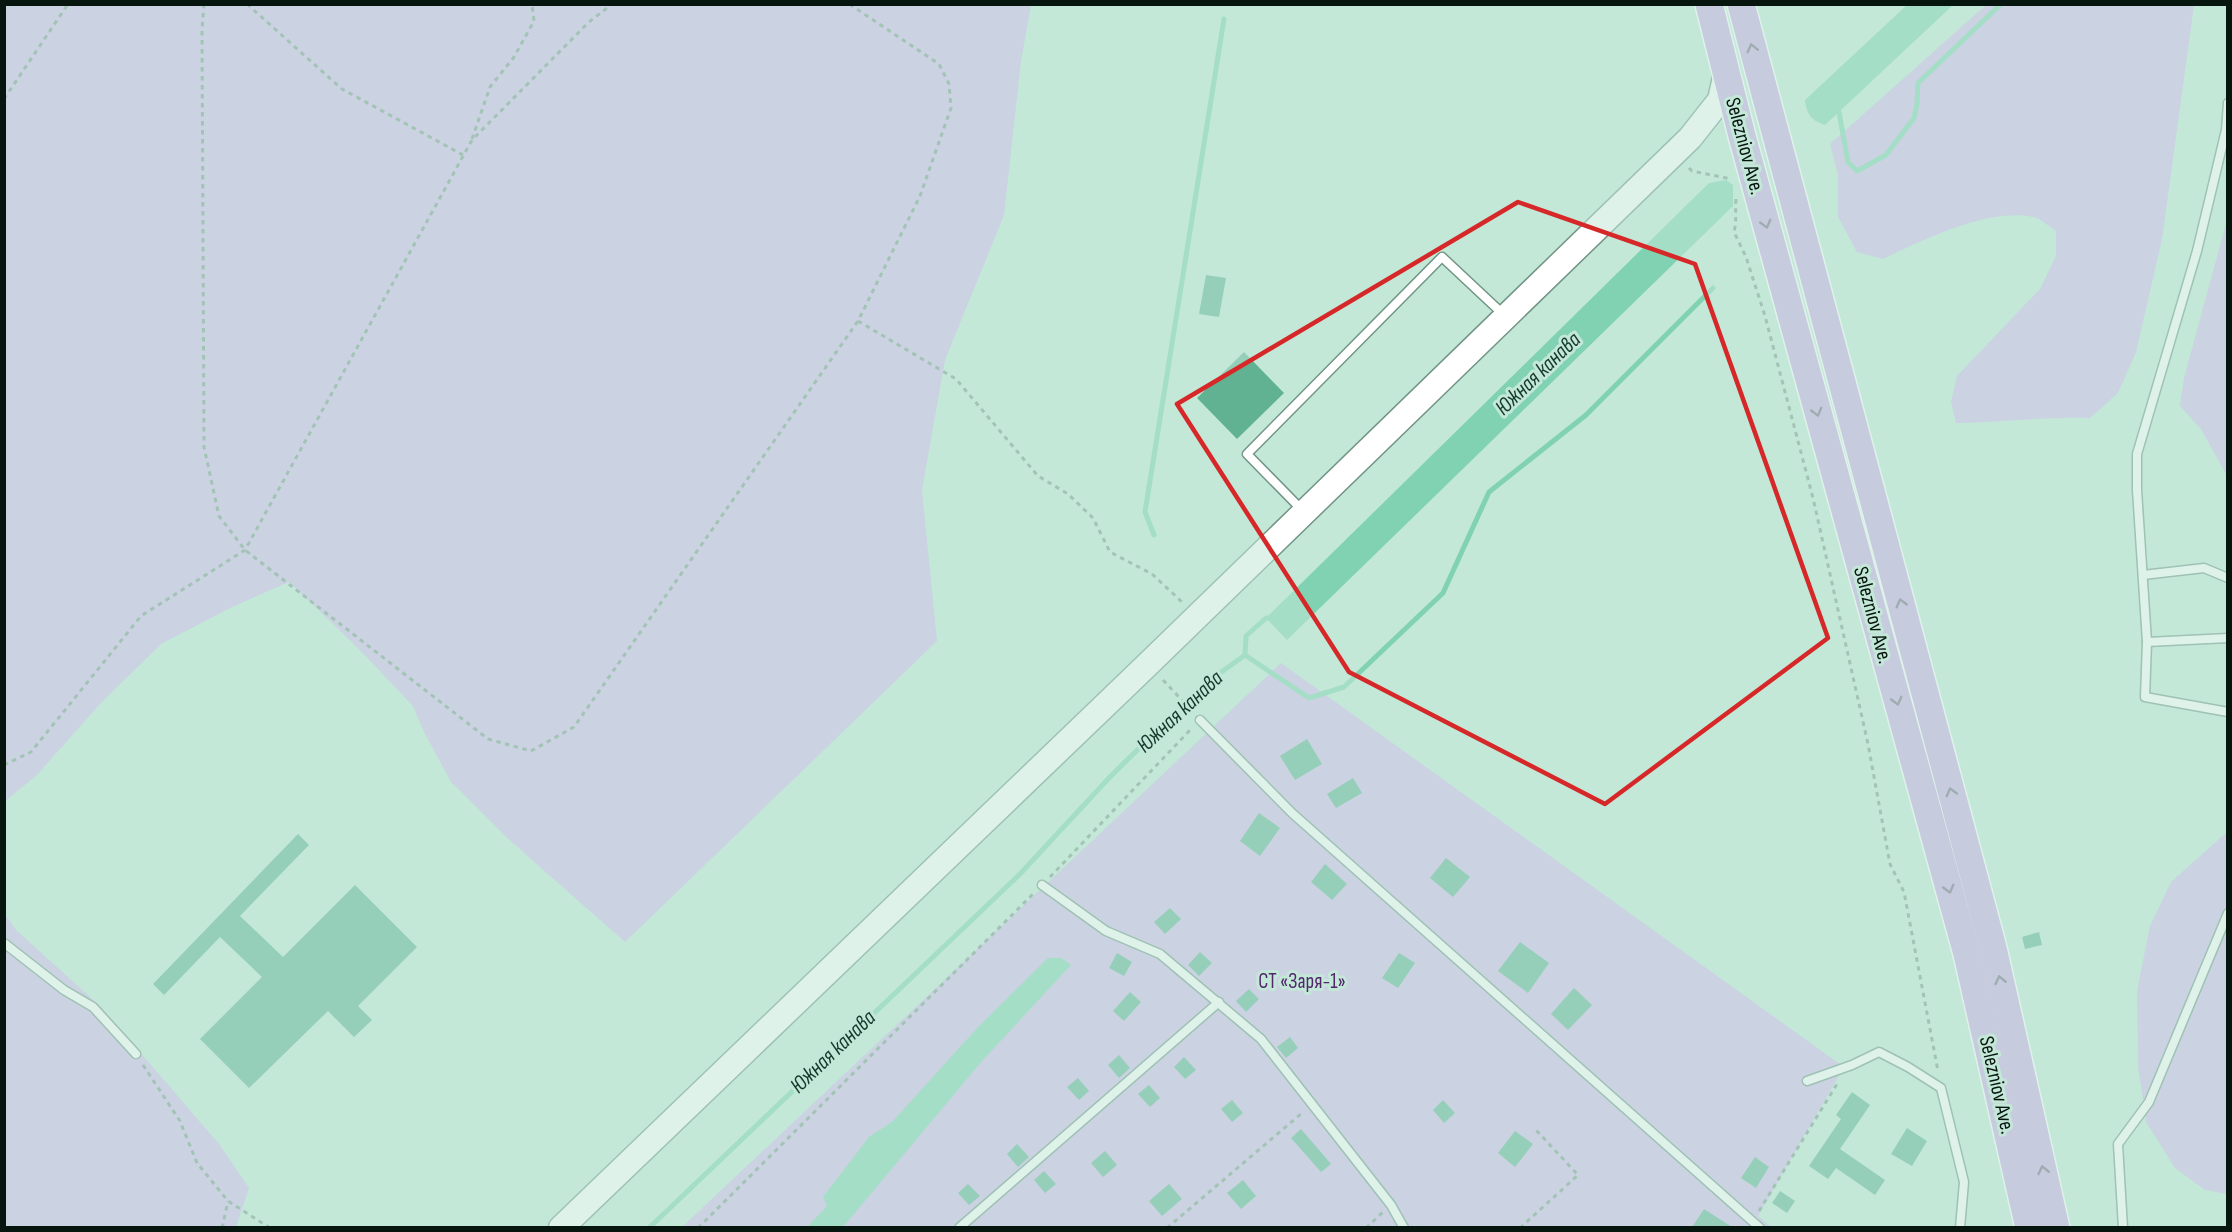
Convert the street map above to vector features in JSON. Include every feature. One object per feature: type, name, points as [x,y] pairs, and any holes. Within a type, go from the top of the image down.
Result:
[{"type":"main road","name":"Selezniov Ave.","points":[[1709,4],[1742,136],[1967,954],[2029,1227]]},
{"type":"main road","name":"Selezniov Ave.","points":[[1741,4],[1993,948],[2056,1227]]},
{"type":"main road","points":[[561,1227],[1305,512],[1696,131],[1720,100],[1726,74]]},
{"type":"main road","points":[[1696,131],[1710,126],[1723,127],[1742,136]]},
{"type":"lane","points":[[2228,103],[2226,130],[2197,251],[2138,454],[2137,490],[2147,642],[2145,697],[2228,712]]},
{"type":"lane","points":[[1305,512],[1246,454],[1442,256],[1506,317]]},
{"type":"lane","points":[[2143,575],[2204,568],[2228,578]]},
{"type":"lane","points":[[2147,642],[2228,638]]},
{"type":"lane","points":[[1200,720],[1292,813],[1751,1224],[1760,1227]]},
{"type":"lane","points":[[1042,885],[1106,931],[1161,954],[1261,1039],[1391,1205],[1404,1227]]},
{"type":"lane","points":[[2123,1227],[2118,1144],[2149,1102],[2228,913]]},
{"type":"lane","points":[[4,943],[64,990],[93,1007],[136,1054]]},
{"type":"lane","points":[[959,1227],[1219,1002]]},
{"type":"lane","points":[[1807,1081],[1848,1067],[1879,1052],[1941,1088],[1964,1182],[1960,1227]]},
{"type":"path","points":[[4,99],[68,4]]},
{"type":"path","points":[[204,4],[202,29],[204,447],[219,516],[245,550],[489,739],[531,751],[574,727],[858,321],[920,196],[951,108],[950,84],[939,64],[849,4]]},
{"type":"path","points":[[247,4],[342,89],[464,155]]},
{"type":"path","points":[[4,765],[31,752],[141,616],[192,586],[245,550],[472,140],[490,87],[514,57],[534,21],[532,4]]},
{"type":"path","points":[[472,140],[590,22],[612,4]]},
{"type":"path","points":[[1687,166],[1692,171],[1731,179],[1737,186]]},
{"type":"path","points":[[1736,198],[1737,219],[1734,232],[1746,257],[1765,316],[1813,498],[1868,744],[1890,864],[1904,892],[1941,1088]]},
{"type":"path","points":[[858,321],[956,379],[1038,476],[1068,494],[1093,518],[1110,552],[1152,574],[1185,605]]},
{"type":"path","points":[[698,1227],[1042,885],[1200,720],[1172,690]]},
{"type":"path","points":[[136,1054],[180,1121],[197,1163],[228,1201],[270,1227]]},
{"type":"path","points":[[1751,1224],[1848,1067]]},
{"type":"path","points":[[1167,1227],[1313,1104]]},
{"type":"path","points":[[1520,1227],[1578,1175],[1536,1130]]},
{"type":"path","points":[[222,1227],[228,1201]]},
{"type":"path","points":[[1366,1227],[1391,1205]]},
{"type":"highlighted area","points":[[1518,202],[1695,264],[1828,638],[1605,804],[1349,672],[1177,404]]},
{"type":"green space","points":[[5,4],[1031,5],[1021,61],[1004,215],[945,360],[922,490],[937,641],[625,942],[505,836],[451,782],[413,706],[357,647],[289,582],[232,607],[161,644],[100,704],[37,775],[5,801]]},
{"type":"green space","points":[[1986,5],[2194,5],[2162,239],[2136,352],[2118,393],[2090,418],[1956,423],[1951,402],[1957,376],[2040,289],[2056,256],[2056,231],[2037,218],[2020,215],[2000,216],[1938,234],[1883,259],[1857,252],[1838,217],[1838,175],[1830,144]]},
{"type":"green space","points":[[2227,220],[2227,476],[2201,429],[2180,406],[2184,378]]},
{"type":"green space","name":"СТ «Заря-1»","points":[[1281,663],[1844,1067],[1758,1216],[1771,1227],[681,1228]]},
{"type":"green space","points":[[2227,832],[2227,1194],[2205,1190],[2175,1168],[2146,1122],[2138,1066],[2137,991],[2150,926],[2171,882]]},
{"type":"green space","points":[[4,913],[16,930],[101,1007],[219,1144],[249,1188],[236,1227],[5,1227]]},
{"type":"water","points":[[1908,4],[1953,5],[1825,125],[1813,119],[1808,113],[1805,100]]},
{"type":"water","points":[[1726,180],[1733,185],[1733,206],[1287,640],[1266,618],[1709,183]]},
{"type":"water","points":[[1048,958],[1061,958],[1071,965],[982,1061],[843,1227],[807,1227],[827,1206],[823,1197],[869,1137],[893,1121],[980,1025]]},
{"type":"building","points":[[1206,275],[1226,278],[1219,317],[1199,314]]},
{"type":"building","points":[[1244,352],[1284,393],[1237,439],[1197,398]]},
{"type":"building","points":[[1307,739],[1322,764],[1295,780],[1280,756]]},
{"type":"building","points":[[1353,778],[1362,793],[1336,808],[1327,794]]},
{"type":"building","points":[[1259,813],[1280,828],[1260,856],[1240,841]]},
{"type":"building","points":[[298,834],[309,845],[240,916],[283,957],[355,885],[417,947],[358,1006],[372,1020],[354,1037],[328,1011],[249,1088],[200,1039],[262,977],[220,937],[164,995],[153,984]]},
{"type":"building","points":[[1446,858],[1470,877],[1453,897],[1430,878]]},
{"type":"building","points":[[1325,864],[1347,884],[1332,900],[1311,882]]},
{"type":"building","points":[[1170,908],[1181,919],[1165,934],[1154,922]]},
{"type":"building","points":[[2039,932],[2042,945],[2025,949],[2022,937]]},
{"type":"building","points":[[1520,942],[1549,963],[1528,993],[1498,971]]},
{"type":"building","points":[[1200,952],[1212,963],[1199,976],[1188,965]]},
{"type":"building","points":[[1117,953],[1132,962],[1124,976],[1109,968]]},
{"type":"building","points":[[1399,953],[1415,963],[1398,988],[1382,978]]},
{"type":"building","points":[[1574,988],[1592,1005],[1568,1030],[1551,1014]]},
{"type":"building","points":[[1249,989],[1259,999],[1246,1012],[1236,1001]]},
{"type":"building","points":[[1130,992],[1141,1002],[1124,1021],[1113,1011]]},
{"type":"building","points":[[1290,1037],[1298,1048],[1286,1058],[1277,1047]]},
{"type":"building","points":[[1119,1055],[1130,1068],[1119,1078],[1108,1065]]},
{"type":"building","points":[[1184,1057],[1196,1070],[1185,1079],[1174,1067]]},
{"type":"building","points":[[1078,1078],[1089,1091],[1079,1100],[1067,1087]]},
{"type":"building","points":[[1149,1085],[1160,1098],[1150,1107],[1138,1094]]},
{"type":"building","points":[[1852,1092],[1870,1105],[1840,1149],[1885,1180],[1875,1195],[1836,1168],[1828,1179],[1809,1166],[1841,1119],[1836,1115]]},
{"type":"building","points":[[1232,1100],[1243,1113],[1232,1122],[1221,1109]]},
{"type":"building","points":[[1443,1100],[1455,1113],[1444,1123],[1433,1110]]},
{"type":"building","points":[[1907,1128],[1927,1141],[1912,1166],[1891,1154]]},
{"type":"building","points":[[1301,1129],[1331,1164],[1321,1172],[1291,1138]]},
{"type":"building","points":[[1515,1131],[1533,1144],[1515,1167],[1498,1153]]},
{"type":"building","points":[[1017,1144],[1029,1157],[1018,1167],[1007,1154]]},
{"type":"building","points":[[1105,1151],[1117,1165],[1103,1177],[1091,1163]]},
{"type":"building","points":[[1755,1157],[1769,1167],[1756,1188],[1741,1178]]},
{"type":"building","points":[[1044,1171],[1056,1184],[1045,1193],[1034,1180]]},
{"type":"building","points":[[1243,1180],[1256,1196],[1241,1209],[1227,1193]]},
{"type":"building","points":[[968,1184],[980,1196],[969,1205],[958,1193]]},
{"type":"building","points":[[1169,1184],[1182,1199],[1162,1216],[1149,1201]]},
{"type":"building","points":[[1780,1191],[1795,1201],[1787,1213],[1772,1203]]},
{"type":"building","points":[[1704,1209],[1732,1227],[1692,1227]]},
{"type":"waterway","points":[[1835,107],[1839,112],[1848,162],[1857,171],[1886,155],[1914,118],[1918,83],[2001,4]]},
{"type":"waterway","points":[[1154,535],[1145,512],[1224,19]]},
{"type":"waterway","points":[[1245,655],[1309,698],[1344,687],[1443,593],[1489,492],[1586,415],[1713,288]]},
{"type":"waterway","name":"Южная канава","points":[[649,1228],[1020,874],[1109,778],[1202,686],[1245,655],[1246,636],[1266,618],[1273,618]]}]
